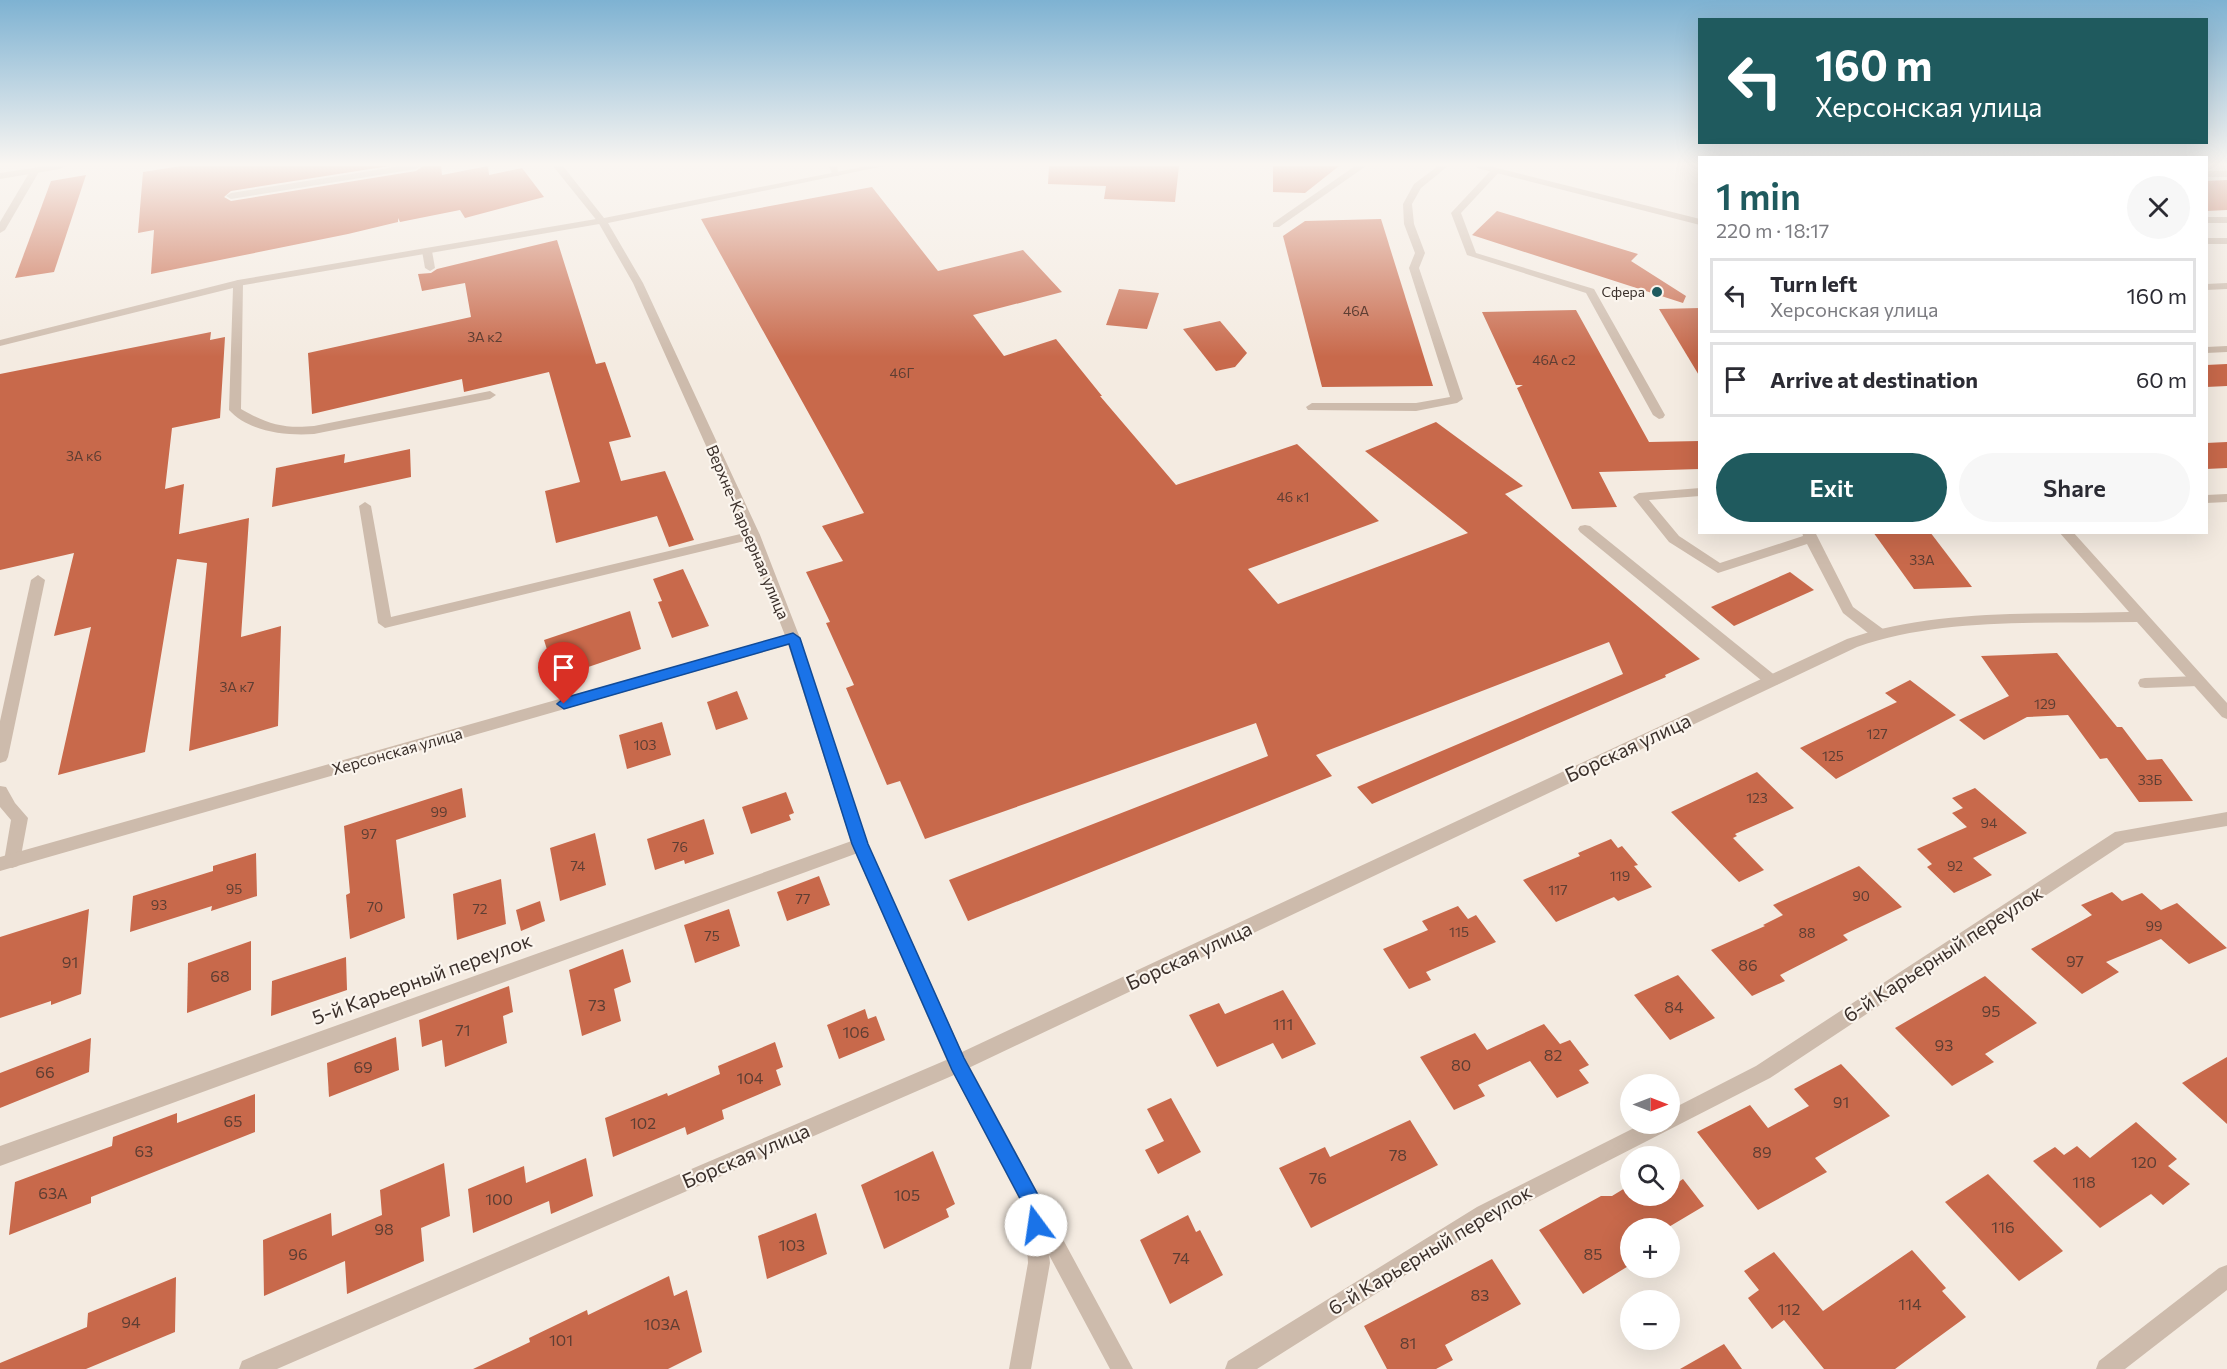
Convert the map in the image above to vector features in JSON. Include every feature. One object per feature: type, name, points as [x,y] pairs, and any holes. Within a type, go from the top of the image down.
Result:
[{"type":"street","points":[[0,343],[238,283],[546,230]]},
{"type":"street","name":"Верхне-Карьерная улица","points":[[608,230],[638,283],[753,535],[793,638],[860,844],[958,1064],[1122,1369]]},
{"type":"street","points":[[1312,407],[1416,407],[1457,399],[1414,268],[1420,253],[1411,230]]},
{"type":"street","points":[[1462,230],[1472,255],[1590,291],[1659,415]]},
{"type":"street","points":[[2208,241],[2227,241]]},
{"type":"street","points":[[427,251],[430,268]]},
{"type":"street","points":[[238,283],[235,410],[251,420],[288,432],[297,432],[490,395]]},
{"type":"street","points":[[2208,286],[2227,286]]},
{"type":"street","points":[[2208,350],[2227,349]]},
{"type":"street","points":[[1698,492],[1639,497],[1674,539],[1719,568],[1810,535],[1848,610],[1878,633]]},
{"type":"street","points":[[2208,499],[2227,498]]},
{"type":"street","points":[[365,506],[385,623],[753,535]]},
{"type":"street","points":[[1585,529],[1772,681]]},
{"type":"street","points":[[2067,534],[2198,681],[2224,705]]},
{"type":"street","points":[[0,757],[38,580]]},
{"type":"street","name":"Борская улица","points":[[250,1369],[958,1064],[1878,633],[1907,627],[1965,621],[2141,617]]},
{"type":"street","name":"Херсонская улица","points":[[6,863],[793,638]]},
{"type":"street","points":[[2145,683],[2198,681]]},
{"type":"street","points":[[0,792],[9,808],[20,818],[6,863]]},
{"type":"street","name":"6-й Карьерный переулок","points":[[1680,1114],[1763,1072],[2121,837],[2227,819]]},
{"type":"street","name":"5-й Карьерный переулок","points":[[0,1156],[860,844]]},
{"type":"street","name":"6-й Карьерный переулок","points":[[1236,1369],[1484,1214],[1642,1134]]},
{"type":"street","points":[[1020,1369],[1039,1263],[1034,1206]]},
{"type":"street","points":[[2108,1369],[2227,1276]]},
{"type":"building","points":[[33,230],[68,230],[54,272],[15,278]]},
{"type":"building","points":[[138,230],[365,230],[151,274],[154,230],[138,233]]},
{"type":"building","points":[[707,230],[906,230],[938,271],[1023,250],[1062,292],[973,315],[1004,356],[1056,339],[1102,396],[1100,396],[1176,485],[1297,444],[1379,521],[1248,569],[1278,604],[1468,533],[1365,451],[1436,422],[1523,486],[1505,494],[1700,659],[1665,675],[1666,677],[1372,804],[1357,787],[1623,674],[1609,642],[1316,755],[1332,776],[968,921],[949,880],[1268,756],[1256,723],[925,839],[900,781],[887,785],[846,688],[854,685],[826,623],[830,622],[806,572],[843,561],[822,526],[864,513]]},
{"type":"building","points":[[1292,230],[1384,230],[1433,386],[1322,387],[1283,236]]},
{"type":"building","name":"Сфера","points":[[1477,230],[1559,230],[1638,254],[1631,261],[1686,296],[1683,303],[1472,235]]},
{"type":"building","points":[[557,240],[596,364],[605,362],[631,437],[609,442],[621,481],[665,471],[694,540],[669,547],[657,516],[556,543],[545,491],[580,482],[549,372],[464,392],[462,379],[312,414],[308,353],[471,317],[465,283],[422,291],[418,274],[431,273],[437,269]]},
{"type":"building","points":[[1119,289],[1159,293],[1147,329],[1106,325]]},
{"type":"building","points":[[1698,308],[1698,374],[1659,309]]},
{"type":"building","points":[[1576,310],[1649,442],[1698,441],[1698,469],[1599,472],[1617,507],[1572,509],[1517,388],[1523,385],[1516,385],[1482,312]]},
{"type":"building","points":[[1220,321],[1247,353],[1235,367],[1216,371],[1183,329]]},
{"type":"building","points":[[211,332],[210,340],[225,337],[220,418],[172,428],[165,489],[184,484],[179,534],[249,518],[241,637],[281,626],[278,726],[189,751],[207,563],[177,559],[145,752],[58,775],[91,627],[54,636],[74,553],[0,570],[0,374]]},
{"type":"building","points":[[2227,364],[2227,386],[2208,387],[2208,365]]},
{"type":"building","points":[[2227,442],[2227,468],[2208,469],[2208,443]]},
{"type":"building","points":[[410,449],[411,477],[272,507],[276,468],[345,454],[344,463]]},
{"type":"building","points":[[1874,534],[1932,534],[1972,587],[1914,589]]},
{"type":"building","points":[[683,569],[709,626],[672,638],[658,602],[662,601],[653,579]]},
{"type":"building","points":[[1790,572],[1814,590],[1734,626],[1711,607]]},
{"type":"building","points":[[630,611],[641,649],[556,678],[544,640]]},
{"type":"building","points":[[2057,653],[2117,727],[2122,727],[2147,760],[2162,759],[2193,801],[2139,802],[2107,758],[2100,759],[2068,715],[2027,717],[1984,740],[1959,720],[2009,696],[1981,656]]},
{"type":"building","points":[[1910,680],[1956,715],[1836,779],[1800,748],[1897,702],[1885,693]]},
{"type":"building","points":[[737,691],[748,719],[716,730],[707,702]]},
{"type":"building","points":[[662,722],[671,755],[627,769],[619,735]]},
{"type":"building","points":[[1757,772],[1794,808],[1735,834],[1737,836],[1733,838],[1764,870],[1739,882],[1671,812]]},
{"type":"building","points":[[462,788],[466,817],[396,840],[405,918],[350,939],[346,895],[350,893],[344,826]]},
{"type":"building","points":[[1975,788],[2027,833],[1973,858],[1992,875],[1954,893],[1927,867],[1932,864],[1917,849],[1967,827],[1952,813],[1963,808],[1952,798]]},
{"type":"building","points":[[786,792],[794,813],[789,815],[791,820],[751,834],[742,807]]},
{"type":"building","points":[[704,819],[714,854],[685,864],[684,860],[655,870],[647,839]]},
{"type":"building","points":[[595,833],[606,885],[560,901],[550,848]]},
{"type":"building","points":[[1611,839],[1618,848],[1622,846],[1638,865],[1634,866],[1652,887],[1618,901],[1614,897],[1556,922],[1523,880],[1580,856],[1578,853]]},
{"type":"building","points":[[256,853],[257,896],[211,911],[212,906],[130,932],[133,896],[213,871],[213,866]]},
{"type":"building","points":[[1859,866],[1902,907],[1843,935],[1848,940],[1780,975],[1785,981],[1752,996],[1711,950],[1765,926],[1763,925],[1783,915],[1773,905]]},
{"type":"building","points":[[819,876],[830,905],[787,921],[777,892]]},
{"type":"building","points":[[501,879],[506,924],[457,940],[453,894]]},
{"type":"building","points":[[2112,892],[2122,901],[2142,893],[2161,910],[2177,903],[2227,948],[2189,964],[2161,939],[2106,962],[2119,972],[2082,994],[2031,949],[2092,915],[2081,905]]},
{"type":"building","points":[[540,901],[545,921],[521,931],[516,910]]},
{"type":"building","points":[[1458,906],[1468,919],[1476,915],[1496,942],[1426,972],[1431,980],[1409,989],[1383,949],[1428,930],[1422,921]]},
{"type":"building","points":[[89,909],[81,994],[51,1005],[51,1001],[0,1018],[0,937]]},
{"type":"building","points":[[729,909],[740,946],[695,963],[684,925]]},
{"type":"building","points":[[251,941],[251,990],[187,1013],[188,963]]},
{"type":"building","points":[[623,949],[631,982],[614,989],[621,1021],[582,1036],[569,970]]},
{"type":"building","points":[[346,957],[347,990],[271,1016],[272,981]]},
{"type":"building","points":[[1678,975],[1715,1018],[1670,1040],[1634,995]]},
{"type":"building","points":[[1985,976],[2037,1023],[1985,1054],[1994,1062],[1952,1086],[1895,1028]]},
{"type":"building","points":[[509,986],[513,1012],[503,1016],[507,1043],[445,1067],[442,1040],[422,1047],[419,1020]]},
{"type":"building","points":[[1283,990],[1316,1044],[1282,1059],[1273,1043],[1217,1067],[1189,1015],[1219,1003],[1225,1014]]},
{"type":"building","points":[[865,1009],[868,1019],[876,1016],[885,1040],[839,1059],[827,1025]]},
{"type":"building","points":[[1544,1024],[1560,1044],[1570,1040],[1589,1065],[1579,1070],[1589,1083],[1557,1098],[1530,1061],[1478,1085],[1485,1096],[1454,1110],[1420,1057],[1475,1033],[1487,1050]]},
{"type":"building","points":[[396,1037],[399,1070],[329,1097],[327,1063]]},
{"type":"building","points":[[91,1038],[89,1072],[0,1108],[0,1073]]},
{"type":"building","points":[[775,1042],[783,1067],[776,1070],[781,1085],[722,1110],[724,1119],[687,1135],[685,1127],[613,1157],[605,1118],[667,1093],[668,1096],[720,1074],[718,1066]]},
{"type":"building","points":[[2227,1057],[2227,1124],[2182,1083]]},
{"type":"building","points":[[1841,1064],[1890,1116],[1815,1158],[1827,1172],[1758,1210],[1697,1132],[1750,1105],[1768,1128],[1809,1106],[1794,1089]]},
{"type":"building","points":[[255,1094],[255,1132],[91,1197],[91,1203],[9,1235],[15,1182],[112,1146],[113,1137],[177,1113],[177,1123]]},
{"type":"building","points":[[1171,1098],[1201,1152],[1158,1174],[1145,1150],[1164,1141],[1147,1109]]},
{"type":"building","points":[[1410,1120],[1438,1165],[1311,1228],[1279,1168],[1325,1147],[1330,1157]]},
{"type":"building","points":[[2136,1122],[2177,1159],[2168,1166],[2190,1184],[2163,1205],[2151,1194],[2100,1228],[2033,1161],[2055,1147],[2064,1155],[2077,1146],[2090,1158]]},
{"type":"building","points":[[933,1151],[955,1204],[946,1209],[949,1217],[884,1249],[861,1185]]},
{"type":"building","points":[[586,1158],[593,1196],[551,1214],[549,1201],[473,1233],[468,1189],[524,1166],[526,1183]]},
{"type":"building","points":[[444,1163],[450,1216],[421,1228],[424,1261],[347,1294],[345,1261],[264,1296],[263,1240],[331,1213],[332,1236],[382,1215],[380,1190]]},
{"type":"building","points":[[1988,1174],[2063,1251],[2019,1281],[1945,1202]]},
{"type":"building","points":[[1683,1179],[1704,1206],[1680,1220],[1680,1218],[1620,1218],[1620,1271],[1583,1294],[1539,1230],[1601,1196],[1612,1196],[1620,1191],[1620,1206],[1680,1206],[1680,1181]]},
{"type":"building","points":[[816,1213],[827,1254],[767,1279],[758,1236]]},
{"type":"building","points":[[1188,1215],[1196,1232],[1200,1230],[1223,1275],[1170,1304],[1140,1240]]},
{"type":"building","points":[[1912,1250],[1946,1288],[1942,1291],[1966,1317],[1895,1369],[1824,1369],[1784,1320],[1772,1329],[1748,1298],[1759,1290],[1744,1271],[1774,1252],[1823,1311]]},
{"type":"building","points":[[1492,1259],[1521,1304],[1445,1345],[1453,1360],[1436,1369],[1387,1369],[1364,1326]]},
{"type":"building","points":[[669,1276],[674,1296],[687,1290],[702,1352],[668,1369],[473,1369],[530,1342],[529,1338],[587,1310],[588,1315]]},
{"type":"building","points":[[176,1277],[175,1332],[86,1369],[0,1369],[0,1363],[87,1327],[88,1313]]},
{"type":"building","points":[[1724,1344],[1742,1369],[1680,1369]]},
{"type":"place","name":"Сфера","points":[[1657,292]]},
{"type":"route","points":[[564,704],[793,638],[860,844],[958,1064],[1034,1206],[1036,1225]]}]
